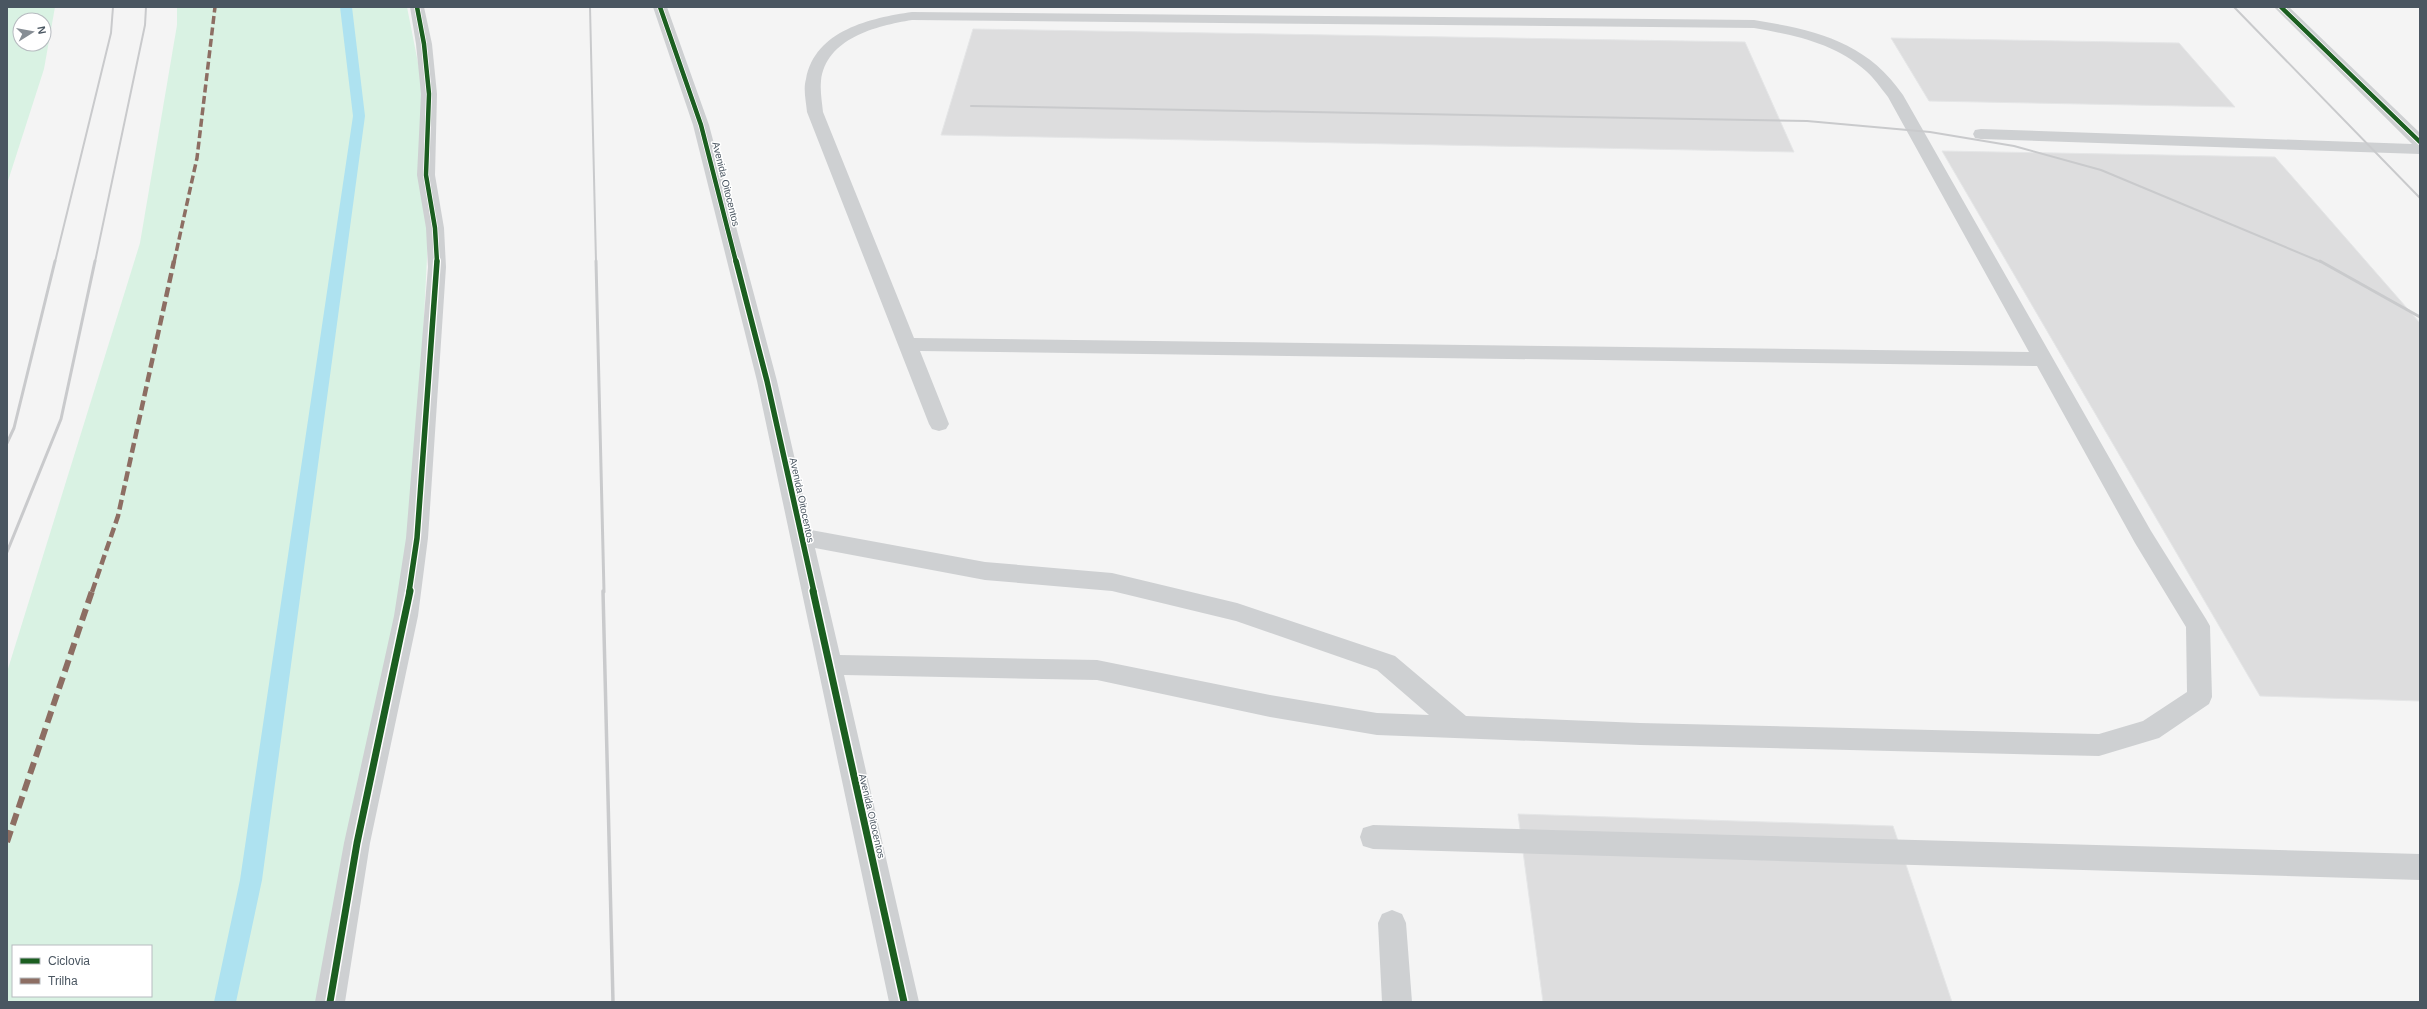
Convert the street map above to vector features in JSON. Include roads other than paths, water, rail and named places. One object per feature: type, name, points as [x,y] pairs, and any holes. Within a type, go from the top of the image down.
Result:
[{"type":"street","points":[[330,1002],[357,843],[406,616],[417,538],[437,268],[435,228],[426,175],[429,94],[424,44],[417,7]]},
{"type":"street","name":"Avenida Oitocentos","points":[[660,7],[701,124],[767,381],[828,665],[904,1002]]},
{"type":"street","points":[[2281,7],[2420,142]]},
{"type":"street","points":[[828,665],[1097,670],[1270,706],[1377,724],[1640,734],[2099,745],[2150,730],[2200,697],[2198,626],[2143,536],[1895,95],[1871,67],[1840,46],[1796,31],[1754,24],[912,16],[882,20],[852,31],[828,48],[814,76],[815,112],[939,424]]},
{"type":"street","points":[[1981,134],[2420,149]]},
{"type":"street","points":[[906,344],[2043,359]]},
{"type":"street","points":[[800,537],[985,572],[1112,582],[1237,612],[1386,663],[1461,727]]},
{"type":"street","points":[[1373,837],[2420,867]]},
{"type":"street","points":[[1392,924],[1397,1002]]},
{"type":"waterway","points":[[225,1002],[251,880],[359,116],[346,7]]},
{"type":"railway","points":[[55,262],[111,33],[113,7]]},
{"type":"railway","points":[[95,262],[145,25],[146,7]]},
{"type":"railway","points":[[590,7],[596,262]]},
{"type":"railway","points":[[2234,7],[2420,198]]},
{"type":"railway","points":[[971,106],[1807,121],[1930,132],[2014,146],[2101,170],[2321,262]]},
{"type":"railway","points":[[7,443],[14,428],[55,261]]},
{"type":"railway","points":[[7,552],[61,419],[95,261]]},
{"type":"railway","points":[[596,261],[604,592]]},
{"type":"railway","points":[[2320,261],[2420,317]]},
{"type":"railway","points":[[603,591],[613,1002]]}]
